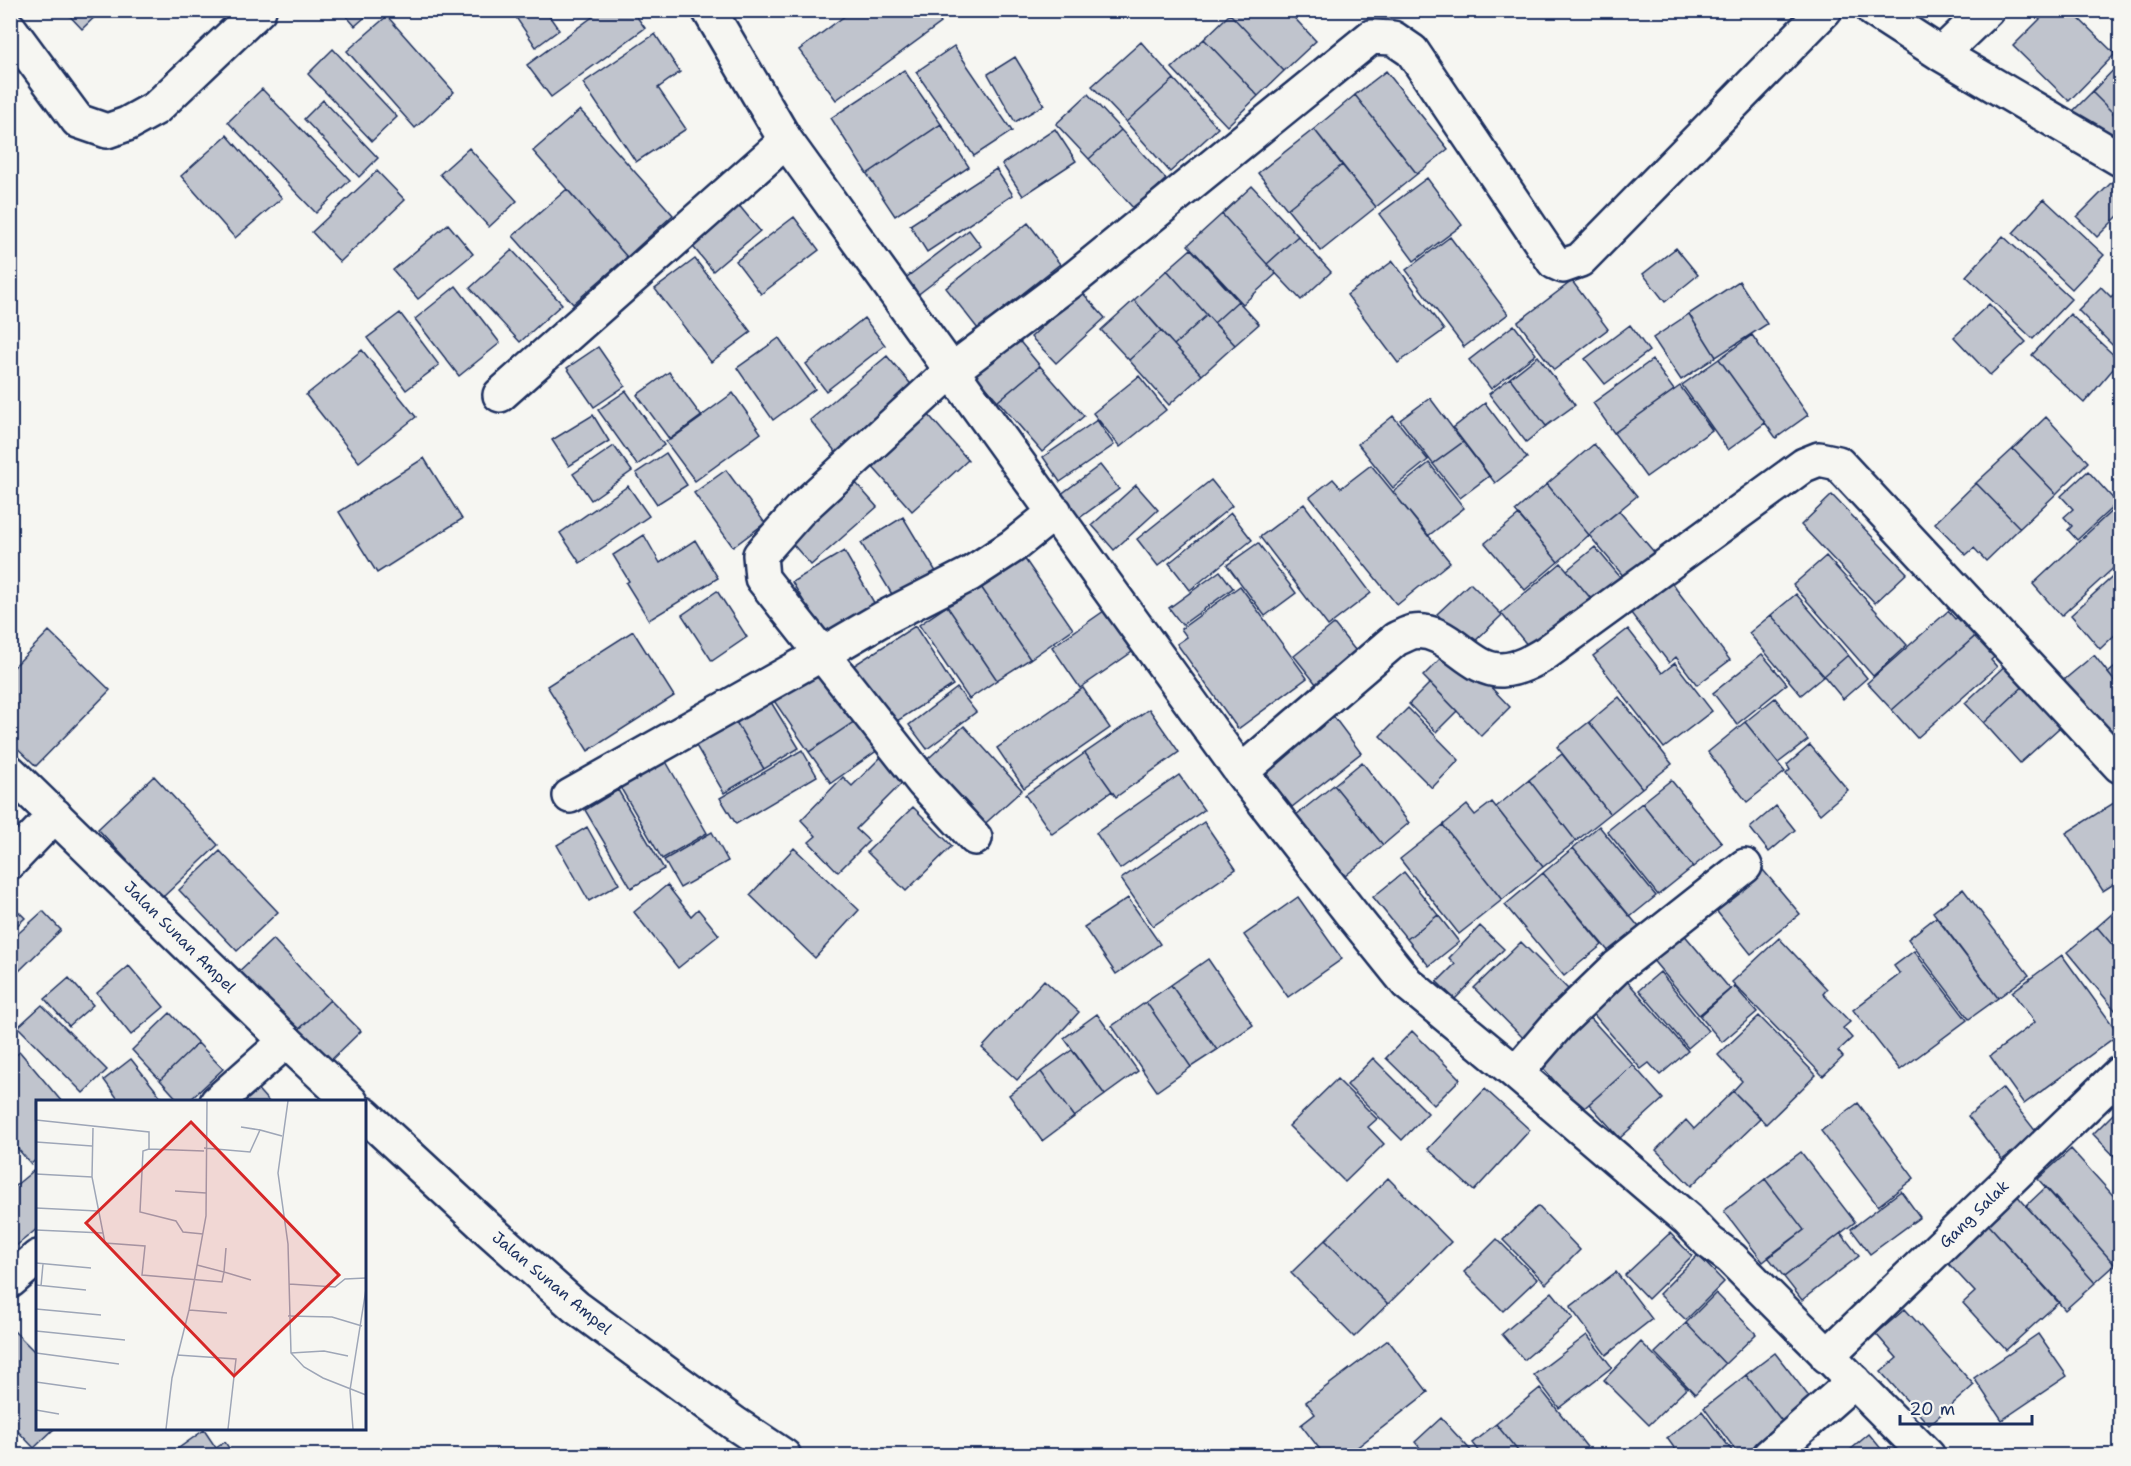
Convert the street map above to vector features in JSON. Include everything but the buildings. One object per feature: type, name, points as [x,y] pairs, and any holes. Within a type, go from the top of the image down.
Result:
[{"type":"street","points":[[10,29],[78,121],[107,131],[127,124],[156,108],[259,10]]},
{"type":"street","points":[[709,10],[786,141],[1241,772],[1407,983],[1516,1072],[1688,1220],[1709,1242],[1731,1258],[1928,1455]]},
{"type":"street","points":[[975,838],[923,782],[762,578],[760,555],[799,511],[951,371],[1076,278],[1371,37],[1393,38],[1412,51],[1554,261],[1563,266],[1580,260],[1825,10]]},
{"type":"street","points":[[1873,10],[1941,54],[2121,159]]},
{"type":"street","points":[[1941,54],[1987,10]]},
{"type":"street","points":[[500,395],[786,141]]},
{"type":"street","points":[[1241,772],[1396,639],[1413,632],[1429,633],[1441,638],[1484,667],[1502,670],[1526,664],[1546,653],[1804,465],[1819,459],[1838,463],[2121,766]]},
{"type":"street","points":[[570,796],[882,619],[969,574],[1013,546],[1055,512]]},
{"type":"street","name":"Jalan Sunan Ampel","points":[[10,772],[56,814],[286,1041],[350,1100]]},
{"type":"street","points":[[10,862],[56,814]]},
{"type":"street","points":[[1516,1072],[1559,1023],[1617,967],[1745,867]]},
{"type":"street","points":[[218,1100],[286,1041]]},
{"type":"street","name":"Gang Salak","points":[[1827,1356],[2121,1072]]},
{"type":"street","name":"Jalan Sunan Ampel","points":[[366,1116],[576,1307],[734,1423],[783,1455]]},
{"type":"street","points":[[10,1281],[36,1259]]},
{"type":"street","points":[[1769,1455],[1854,1381]]}]
